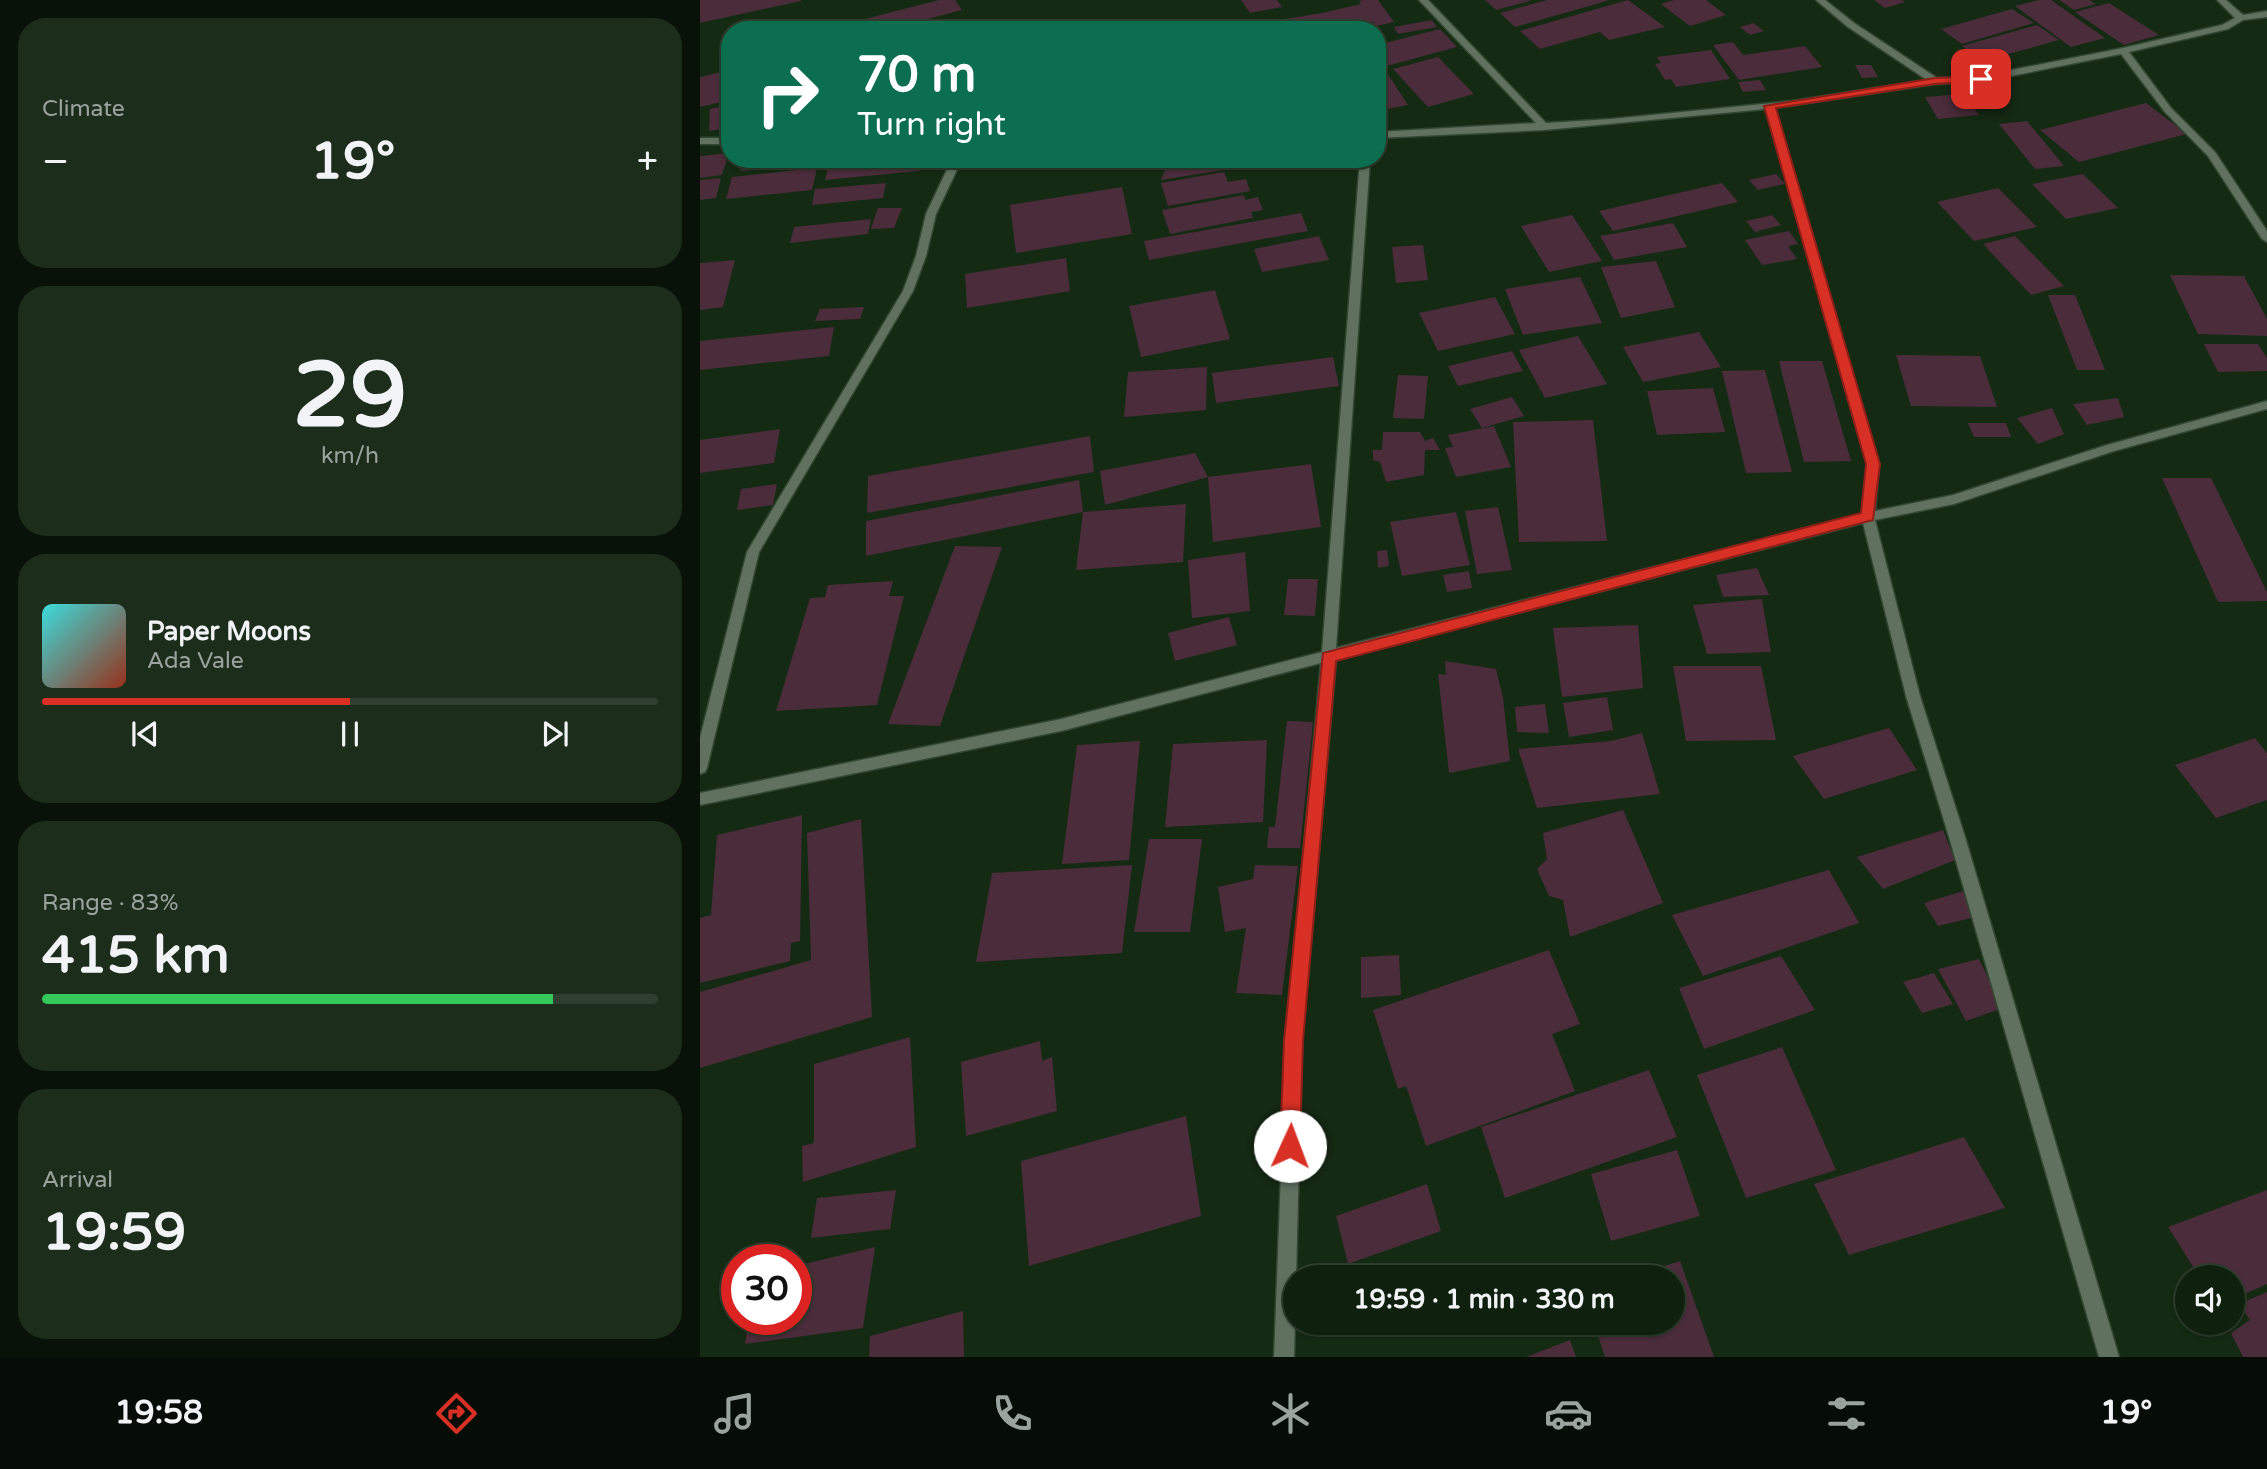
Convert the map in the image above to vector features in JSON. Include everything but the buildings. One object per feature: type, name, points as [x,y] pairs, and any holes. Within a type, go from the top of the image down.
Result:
[{"type":"street","points":[[1423,0],[1545,127]]},
{"type":"street","points":[[1820,0],[1851,25],[1935,81]]},
{"type":"street","points":[[2221,0],[2241,18]]},
{"type":"street","points":[[1386,135],[1545,127],[1770,106],[1935,81],[1981,79],[2123,51],[2225,27],[2241,18],[2267,14]]},
{"type":"street","points":[[2123,51],[2168,110],[2212,154],[2267,239]]},
{"type":"street","points":[[1770,106],[1873,464],[1868,517],[1913,696],[1961,850],[2109,1357]]},
{"type":"street","points":[[700,141],[721,141]]},
{"type":"street","points":[[700,768],[753,552],[908,290],[922,256],[932,214],[953,168]]},
{"type":"street","points":[[1284,1357],[1293,1041],[1329,657],[1364,168]]},
{"type":"street","points":[[700,799],[1061,725],[1868,517],[1954,499],[2111,448],[2267,405]]},
{"type":"route","points":[[1290,1146],[1293,1041],[1329,657],[1868,517],[1873,464],[1770,106],[1935,81],[1981,79]]}]
